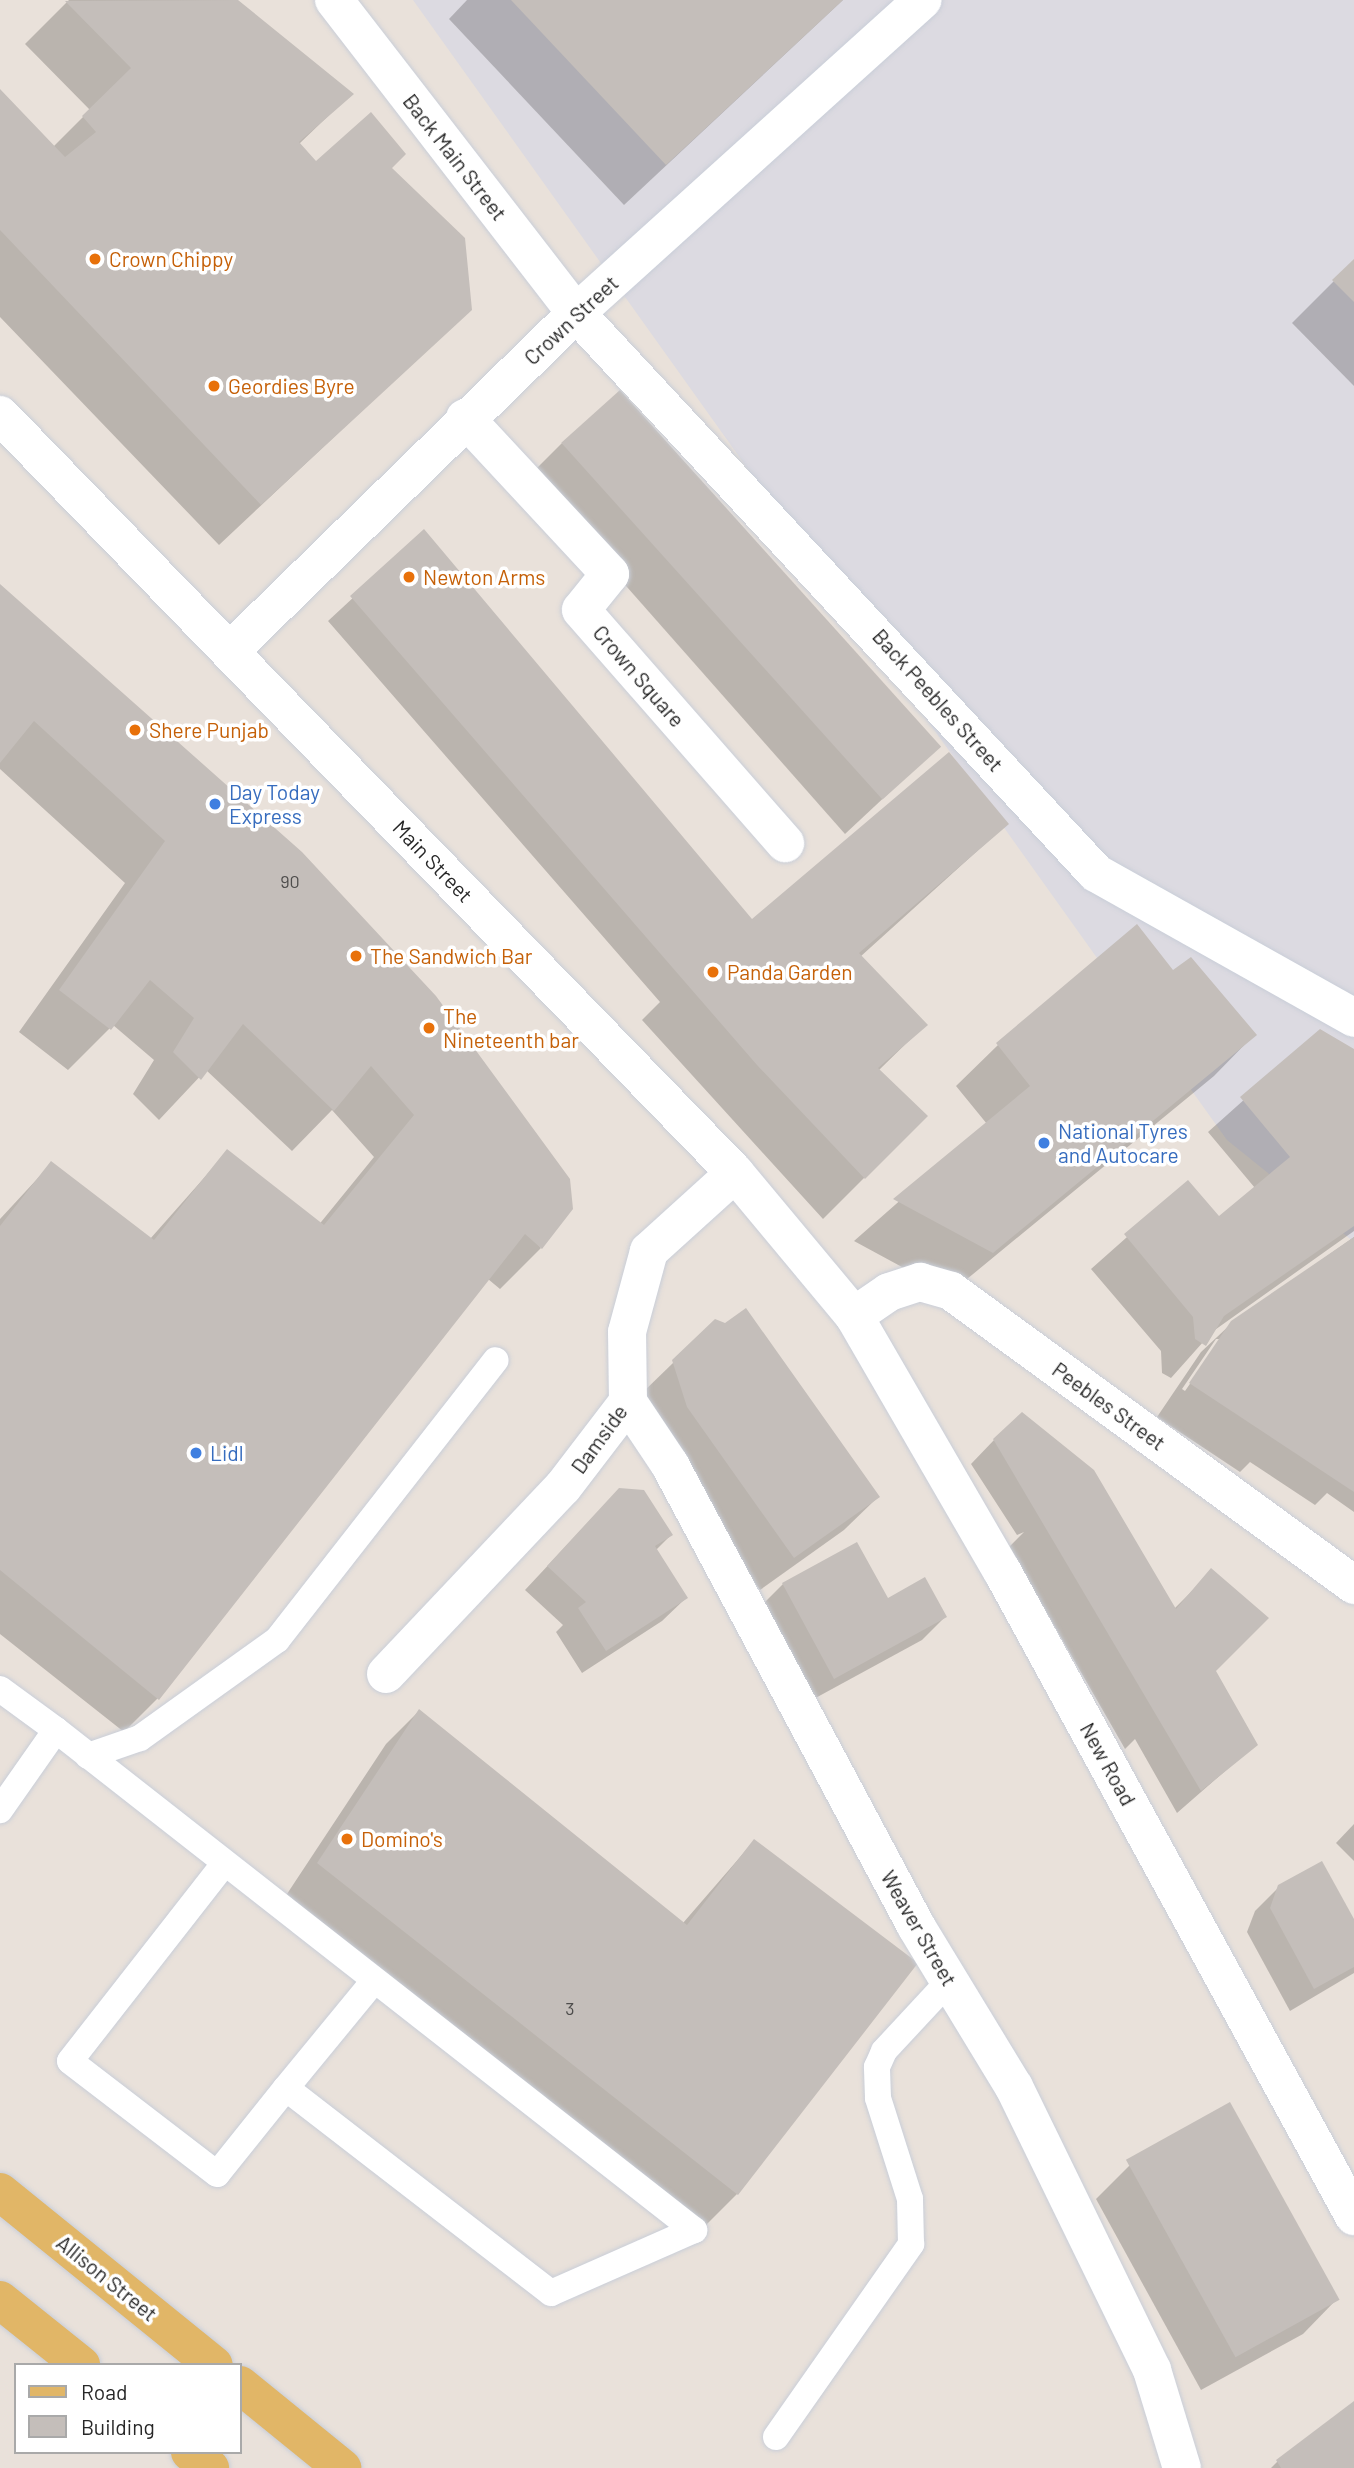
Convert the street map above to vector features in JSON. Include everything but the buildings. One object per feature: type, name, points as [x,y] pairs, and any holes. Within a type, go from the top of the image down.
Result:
[{"type":"main road","name":"Allison Street","points":[[0,2192],[212,2363]]},
{"type":"main road","points":[[0,2300],[79,2363]]},
{"type":"main road","points":[[242,2387],[342,2468]]},
{"type":"main road","points":[[192,2454],[210,2468]]},
{"type":"street","name":"Back Main Street","points":[[334,0],[576,313]]},
{"type":"street","name":"Crown Street","points":[[230,651],[465,418],[576,313],[923,0]]},
{"type":"street","name":"Back Peebles Street","points":[[576,313],[1096,873],[1354,1018]]},
{"type":"street","name":"Main Street","points":[[0,415],[735,1173],[854,1317]]},
{"type":"street","name":"Crown Square","points":[[465,418],[610,574],[581,610],[785,843]]},
{"type":"street","name":"Damside","points":[[386,1674],[563,1487],[628,1402],[627,1332],[649,1251],[735,1173]]},
{"type":"street","name":"Peebles Street","points":[[854,1317],[889,1293],[920,1282],[951,1291],[1354,1585]]},
{"type":"street","name":"New Road","points":[[854,1317],[1002,1571],[1354,2216]]},
{"type":"street","name":"Weaver Street","points":[[628,1402],[670,1465],[949,1981],[1014,2087],[1152,2370],[1182,2468]]},
{"type":"lane","points":[[88,1756],[140,1738],[277,1640],[496,1360]]},
{"type":"lane","points":[[0,1689],[694,2230],[551,2293],[286,2088]]},
{"type":"lane","points":[[0,1810],[56,1730]]},
{"type":"lane","points":[[224,1864],[70,2061],[217,2174],[374,1981]]},
{"type":"lane","points":[[776,2437],[911,2244],[910,2199],[878,2098],[877,2067],[884,2051],[949,1981]]},
{"type":"shaded area","points":[[413,0],[1354,0],[1354,1242],[1227,1140]]},
{"type":"place","name":"Crown Chippy","points":[[95,259]]},
{"type":"place","name":"Geordies Byre","points":[[214,386]]},
{"type":"place","name":"Newton Arms","points":[[409,577]]},
{"type":"place","name":"Shere Punjab","points":[[135,730]]},
{"type":"place","name":"Day Today Express","points":[[215,804]]},
{"type":"place","name":"The Sandwich Bar","points":[[356,956]]},
{"type":"place","name":"Panda Garden","points":[[713,972]]},
{"type":"place","name":"The Nineteenth bar","points":[[429,1028]]},
{"type":"place","name":"National Tyres and Autocare","points":[[1044,1143]]},
{"type":"place","name":"Lidl","points":[[196,1453]]},
{"type":"place","name":"Domino's","points":[[347,1839]]}]
